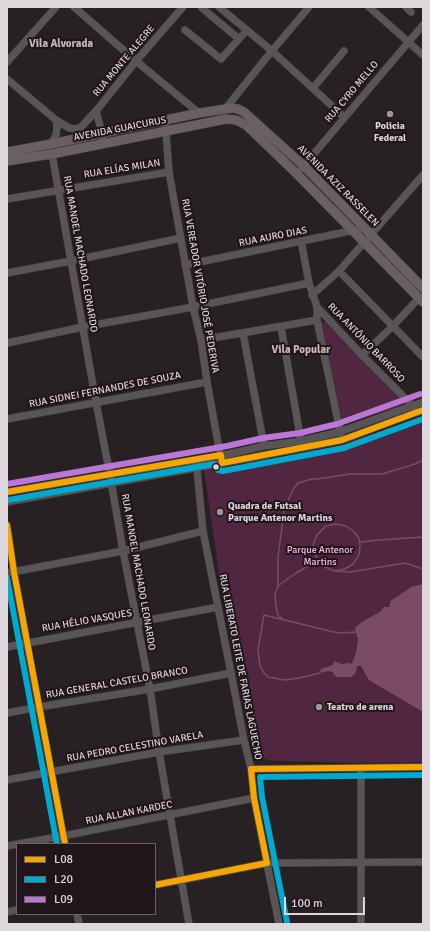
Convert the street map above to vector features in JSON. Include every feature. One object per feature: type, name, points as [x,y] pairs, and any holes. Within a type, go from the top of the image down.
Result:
[{"type":"main road","name":"AVENIDA GUAICURUS","points":[[7,152],[229,108]]},
{"type":"main road","name":"AVENIDA AZIZ RASSELEN","points":[[229,108],[238,109],[244,112],[304,166],[367,236],[421,300]]},
{"type":"main road","name":"AVENIDA GUAICURUS","points":[[7,161],[52,154],[226,119],[236,120]]},
{"type":"main road","name":"AVENIDA AZIZ RASSELEN","points":[[236,120],[246,125],[353,230],[367,236],[423,288]]},
{"type":"street","points":[[7,62],[56,7]]},
{"type":"street","points":[[74,7],[199,113]]},
{"type":"street","name":"RUA MONTE ALEGRE","points":[[103,143],[96,111],[182,7]]},
{"type":"street","points":[[219,7],[272,51],[344,117]]},
{"type":"street","points":[[229,108],[272,51],[309,7]]},
{"type":"street","points":[[369,7],[423,55]]},
{"type":"street","points":[[202,8],[239,39]]},
{"type":"street","name":"RUA CYRO MELLO","points":[[296,173],[304,166],[423,25]]},
{"type":"street","points":[[184,30],[221,60],[247,30]]},
{"type":"street","points":[[313,88],[344,51]]},
{"type":"street","points":[[7,79],[56,120],[69,128],[75,129],[80,127],[96,111]]},
{"type":"street","points":[[180,98],[183,105],[183,111],[180,117]]},
{"type":"street","points":[[50,144],[56,135],[58,127],[56,120]]},
{"type":"street","name":"RUA VEREADOR VITÓRIO JOSÉ PEDERIVA","points":[[165,120],[169,172],[185,265],[201,340],[221,459]]},
{"type":"street","name":"RUA MANOEL MACHADO LEONARDO","points":[[52,154],[123,551],[150,689],[189,924]]},
{"type":"street","name":"RUA ELÍAS MILAN","points":[[7,199],[169,172]]},
{"type":"street","points":[[312,295],[339,271],[367,236],[423,175]]},
{"type":"street","name":"RUA AURO DIAS","points":[[185,265],[353,230],[367,236]]},
{"type":"street","points":[[7,273],[181,238]]},
{"type":"street","points":[[301,241],[309,283],[317,307],[317,320],[341,436]]},
{"type":"street","points":[[339,271],[392,327],[423,357]]},
{"type":"street","points":[[7,343],[309,283]]},
{"type":"street","points":[[362,355],[421,300]]},
{"type":"street","name":"RUA ANTÔNIO BARROSO","points":[[317,307],[414,410]]},
{"type":"street","points":[[201,340],[244,334],[317,320]]},
{"type":"street","points":[[281,327],[301,441]]},
{"type":"street","points":[[244,334],[264,446]]},
{"type":"street","name":"RUA SIDNEI FERNANDES DE SOUZA","points":[[7,419],[207,382]]},
{"type":"street","points":[[414,410],[423,402]]},
{"type":"street","points":[[7,492],[196,460],[257,457],[341,436],[414,410],[423,410]]},
{"type":"street","points":[[7,502],[196,468],[264,446],[341,436]]},
{"type":"street","name":"RUA LIBERATO LEITE DE FARIAS LAGUECHO","points":[[196,460],[203,531],[251,769],[254,798],[279,924]]},
{"type":"street","points":[[7,524],[10,572],[26,643],[65,843]]},
{"type":"street","points":[[10,572],[123,551],[203,531]]},
{"type":"street","name":"RUA HÉLIO VASQUES","points":[[7,647],[218,607]]},
{"type":"street","name":"RUA GENERAL CASTELO BRANCO","points":[[7,714],[38,707],[150,689],[231,673]]},
{"type":"street","name":"RUA PEDRO CELESTINO VARELA","points":[[7,780],[160,752],[244,740]]},
{"type":"street","points":[[251,769],[423,767]]},
{"type":"street","points":[[361,768],[361,924]]},
{"type":"street","name":"RUA ALLAN KARDEC","points":[[24,843],[254,798]]},
{"type":"street","points":[[156,885],[267,863],[423,862]]},
{"type":"green space","points":[[323,322],[330,326],[407,405],[343,424],[321,327],[321,323]]},
{"type":"green space","name":"Parque Antenor Martins","points":[[423,416],[423,762],[359,763],[274,761],[255,757],[249,739],[224,607],[204,469],[219,467],[238,468],[332,448]]},
{"type":"shaded area","points":[[423,584],[423,712],[369,680],[361,666],[357,666],[356,672],[352,677],[337,677],[333,672],[328,671],[320,673],[321,669],[333,665],[334,661],[342,664],[352,664],[356,653],[358,640],[355,628],[365,620],[380,612],[384,607],[389,607],[391,600],[411,587]]},
{"type":"waterway","points":[[278,586],[278,557],[284,511],[292,491],[298,483],[312,479],[351,474],[382,474],[415,464],[423,460]]},
{"type":"waterway","points":[[334,571],[345,569],[353,564],[359,555],[360,545],[359,538],[353,531],[346,526],[336,524],[326,526],[317,535],[313,545],[316,556],[323,566],[334,571],[350,572],[405,563],[423,569]]},
{"type":"waterway","points":[[360,542],[423,537]]},
{"type":"waterway","points":[[282,619],[278,615],[276,607],[275,595],[278,586],[318,560]]},
{"type":"waterway","points":[[320,673],[285,680],[268,677],[264,673],[260,666],[258,650],[264,615],[334,632],[356,632]]},
{"type":"transit line","name":"L09","points":[[7,484],[227,446],[263,438],[300,433],[337,424],[420,394]]},
{"type":"transit line","name":"L08","points":[[7,492],[221,455],[222,463],[342,440],[423,410]]},
{"type":"transit line","name":"L20","points":[[8,500],[214,464],[218,470],[223,471],[344,448],[423,419]]},
{"type":"transit line","name":"L08","points":[[7,525],[14,572],[65,843]]},
{"type":"transit line","name":"L20","points":[[7,578],[57,843]]},
{"type":"transit line","name":"L08","points":[[156,885],[267,863],[254,798],[251,769],[423,767]]},
{"type":"transit line","name":"L20","points":[[287,922],[262,797],[260,777],[423,775]]},
{"type":"place","name":"Policia Federal","points":[[390,114]]},
{"type":"place","name":"Quadra de Futsal Parque Antenor Martins","points":[[220,512]]},
{"type":"place","name":"Teatro de arena","points":[[319,707]]},
{"type":"district","name":"Vila Alvorada","points":[[61,44]]},
{"type":"district","name":"Vila Popular","points":[[301,350]]}]
